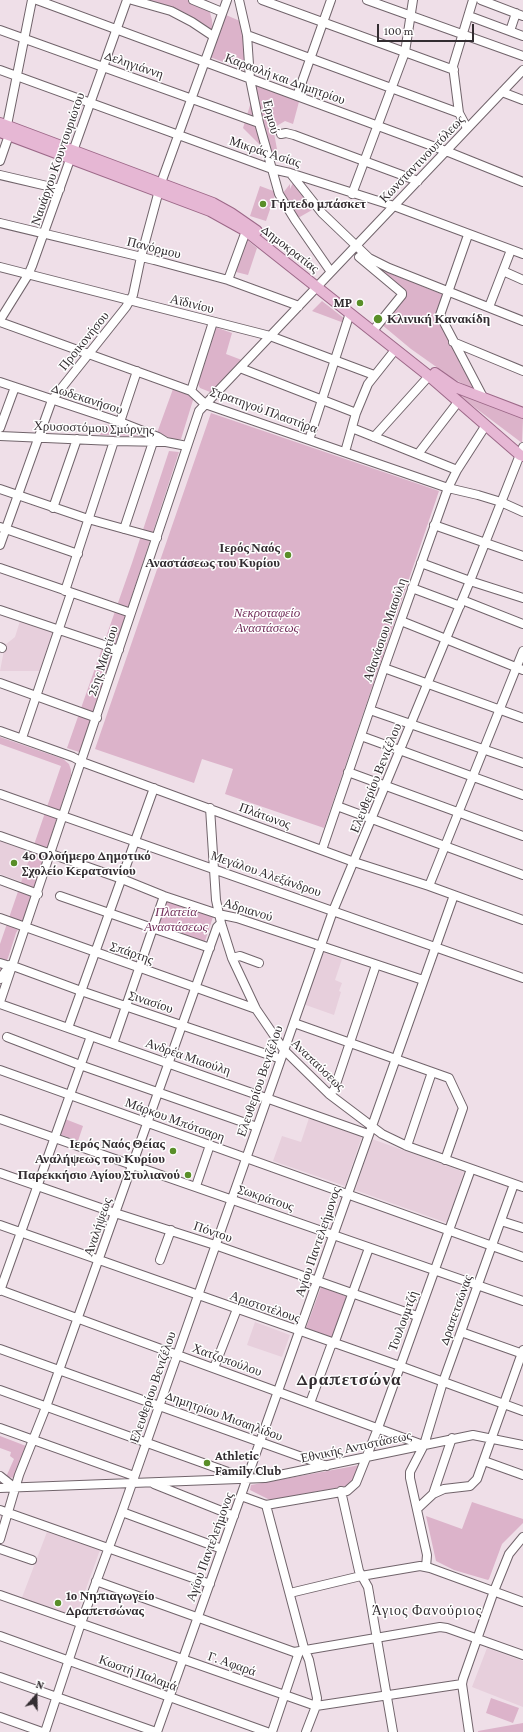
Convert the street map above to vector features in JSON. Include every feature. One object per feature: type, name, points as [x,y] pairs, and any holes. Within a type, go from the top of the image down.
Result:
[{"type":"main road","name":"Δημοκρατίας","points":[[4,129],[160,187],[213,203],[231,213],[248,224],[320,284],[350,313],[429,376],[486,426],[522,455]]},
{"type":"main road","name":"Δημοκρατίας","points":[[160,187],[246,230],[376,326],[448,383],[523,413]]},
{"type":"street","points":[[0,161],[4,129],[17,76],[32,0]]},
{"type":"street","name":"Καραολή και Δημητρίου","points":[[37,0],[446,151],[523,182]]},
{"type":"street","name":"Ναυάρχου Κουντουριώτου","points":[[0,321],[28,275],[127,0]]},
{"type":"street","points":[[132,0],[171,11],[214,36]]},
{"type":"street","points":[[193,0],[222,12]]},
{"type":"street","name":"Προικονήσου","points":[[0,545],[3,528],[17,495],[52,400],[90,354],[130,300],[135,288],[141,257],[160,187],[227,0]]},
{"type":"street","name":"Ερμού","points":[[239,0],[247,35],[250,79],[259,123],[279,194],[331,272]]},
{"type":"street","points":[[262,0],[454,70]]},
{"type":"street","points":[[297,96],[331,0]]},
{"type":"street","points":[[367,0],[523,56]]},
{"type":"street","points":[[352,194],[405,52],[413,0]]},
{"type":"street","points":[[467,128],[459,113],[454,62],[469,16],[472,0]]},
{"type":"street","points":[[482,0],[501,3],[520,15],[510,31]]},
{"type":"street","points":[[469,16],[523,36]]},
{"type":"street","name":"Δεληγιάννη","points":[[0,30],[259,123]]},
{"type":"street","points":[[247,35],[459,113]]},
{"type":"street","name":"Μικράς Ασίας","points":[[0,70],[272,169],[290,173],[352,194],[394,206],[523,254]]},
{"type":"street","name":"Κωνσταντινουπόλεως","points":[[205,404],[523,70]]},
{"type":"street","points":[[502,92],[523,100]]},
{"type":"street","points":[[281,134],[286,133],[294,135],[363,162],[418,181]]},
{"type":"street","points":[[290,173],[322,213],[353,248],[401,291],[402,295],[376,326]]},
{"type":"street","points":[[0,175],[60,189]]},
{"type":"street","name":"Πανόρμου","points":[[0,223],[141,257],[228,280],[299,306]]},
{"type":"street","points":[[228,280],[246,230]]},
{"type":"street","points":[[468,234],[440,315],[483,397]]},
{"type":"street","points":[[353,248],[379,264],[523,321]]},
{"type":"street","points":[[489,307],[511,250]]},
{"type":"street","name":"Αϊδινίου","points":[[0,267],[270,336],[374,375]]},
{"type":"street","points":[[503,271],[523,280]]},
{"type":"street","points":[[309,440],[350,313]]},
{"type":"street","name":"Στρατηγού Πλαστήρα","points":[[0,321],[191,391],[205,404],[448,488],[501,502],[523,512]]},
{"type":"street","points":[[191,391],[213,322]]},
{"type":"street","points":[[453,342],[523,372]]},
{"type":"street","points":[[345,452],[356,413],[368,384],[395,350]]},
{"type":"street","points":[[240,368],[356,413]]},
{"type":"street","points":[[120,422],[137,371]]},
{"type":"street","points":[[374,437],[429,376]]},
{"type":"street","name":"Δωδεκανήσου","points":[[0,382],[120,422],[158,436],[166,442]]},
{"type":"street","points":[[0,428],[15,387]]},
{"type":"street","points":[[418,454],[458,402]]},
{"type":"street","name":"25ης Μαρτίου","points":[[0,1003],[21,935],[26,928],[38,894],[187,446],[199,411],[205,404]]},
{"type":"street","name":"Αθανάσιου Μιαούλη","points":[[322,850],[384,668],[448,488],[457,470],[486,426]]},
{"type":"street","points":[[352,428],[457,470]]},
{"type":"street","name":"Χρυσοστόμου Σμύρνης","points":[[0,436],[166,442],[187,446]]},
{"type":"street","points":[[53,508],[77,439]]},
{"type":"street","points":[[22,738],[59,630],[88,519],[114,441]]},
{"type":"street","points":[[124,529],[153,442]]},
{"type":"street","name":"Ελευθερίου Βενιζέλου","points":[[43,1732],[108,1547],[122,1512],[333,911],[428,684],[501,502],[522,455]]},
{"type":"street","points":[[0,489],[88,519],[157,538]]},
{"type":"street","points":[[434,525],[523,556]]},
{"type":"street","points":[[3,528],[78,554]]},
{"type":"street","points":[[421,563],[523,598]]},
{"type":"street","points":[[0,568],[131,613]]},
{"type":"street","points":[[412,588],[523,624]]},
{"type":"street","points":[[0,610],[119,650]]},
{"type":"street","points":[[401,621],[520,668]]},
{"type":"street","points":[[429,886],[500,710],[520,668],[523,651]]},
{"type":"street","points":[[384,668],[523,718]]},
{"type":"street","points":[[0,683],[96,718]]},
{"type":"street","points":[[370,710],[523,763]]},
{"type":"street","name":"Πλάτωνος","points":[[0,730],[73,757],[82,762],[354,862],[429,886],[523,920]]},
{"type":"street","points":[[361,736],[523,795]]},
{"type":"street","points":[[348,772],[523,836]]},
{"type":"street","points":[[68,1028],[136,842],[154,788]]},
{"type":"street","name":"Μεγάλου Αλεξάνδρου","points":[[0,794],[523,978]]},
{"type":"street","points":[[337,806],[523,875]]},
{"type":"street","name":"Αναπαύσεως","points":[[210,808],[218,914],[221,924],[232,958],[256,1009],[284,1050],[329,1094],[370,1130],[407,1146],[523,1187]]},
{"type":"street","name":"Αδριανού","points":[[0,836],[51,853],[164,896],[218,914],[237,918],[423,980]]},
{"type":"street","points":[[0,880],[38,894]]},
{"type":"street","name":"Αγίου Παντελεήμονος","points":[[157,1732],[454,895]]},
{"type":"street","points":[[60,896],[210,948]]},
{"type":"street","points":[[113,1044],[164,896]]},
{"type":"street","name":"Σπάρτης","points":[[0,918],[256,1009]]},
{"type":"street","name":"Αναλήψεως","points":[[0,1540],[15,1488],[34,1440],[99,1260],[217,927],[221,924]]},
{"type":"street","points":[[232,958],[240,956],[259,963]]},
{"type":"street","name":"Σινασίου","points":[[0,963],[281,1059]]},
{"type":"street","points":[[329,1094],[334,1090],[376,965]]},
{"type":"street","name":"25ης Μαρτίου","points":[[0,979],[11,966]]},
{"type":"street","name":"Ανδρέα Μιαούλη","points":[[0,1003],[113,1044],[370,1130]]},
{"type":"street","points":[[294,1023],[449,1078],[463,1108],[445,1160]]},
{"type":"street","points":[[0,1290],[91,1036]]},
{"type":"street","points":[[7,1037],[80,1065],[257,1127]]},
{"type":"street","name":"Μάρκου Μπότσαρη","points":[[0,1070],[523,1257]]},
{"type":"street","points":[[407,1146],[432,1072]]},
{"type":"street","name":"Σωκράτους","points":[[0,1119],[523,1301]]},
{"type":"street","points":[[196,1186],[210,1145]]},
{"type":"street","name":"Τουλουμτζή","points":[[266,1505],[347,1491],[356,1483],[378,1428],[471,1169]]},
{"type":"street","name":"Πόντου","points":[[0,1173],[115,1213],[215,1245],[417,1316]]},
{"type":"street","name":"Δραπετσώνας","points":[[426,1567],[427,1555],[418,1508],[410,1478],[410,1472],[424,1445],[443,1382],[514,1184]]},
{"type":"street","points":[[501,1221],[523,1228]]},
{"type":"street","name":"Αριστοτέλους","points":[[0,1225],[523,1411]]},
{"type":"street","points":[[160,1260],[171,1230]]},
{"type":"street","points":[[310,1403],[353,1294],[369,1248]]},
{"type":"street","name":"Χατζοπούλου","points":[[0,1290],[424,1445]]},
{"type":"street","points":[[214,1368],[237,1309]]},
{"type":"street","points":[[418,1508],[433,1494],[446,1488],[470,1486],[478,1477],[523,1352],[461,1332]]},
{"type":"street","name":"Δημητρίου Μισαηλίδου","points":[[0,1349],[327,1466]]},
{"type":"street","points":[[0,1390],[247,1479]]},
{"type":"street","points":[[0,1428],[34,1440],[133,1480]]},
{"type":"street","name":"Εθνικής Αντιστάσεως","points":[[0,1488],[133,1480],[152,1483],[265,1478],[366,1458],[452,1438],[473,1435],[523,1446]]},
{"type":"street","points":[[433,1494],[452,1438]]},
{"type":"street","points":[[484,1461],[523,1475]]},
{"type":"street","points":[[0,1476],[15,1488]]},
{"type":"street","points":[[152,1483],[234,1516]]},
{"type":"street","points":[[342,1491],[361,1576],[368,1587],[393,1732]]},
{"type":"street","points":[[241,1496],[266,1505],[290,1593],[302,1652],[309,1660],[317,1701],[306,1732]]},
{"type":"street","points":[[0,1510],[210,1584]]},
{"type":"street","points":[[122,1512],[222,1549]]},
{"type":"street","points":[[469,1732],[462,1684],[477,1638],[509,1554],[519,1546],[523,1537]]},
{"type":"street","points":[[0,1549],[32,1560]]},
{"type":"street","points":[[290,1593],[361,1576],[414,1566],[426,1567],[523,1602]]},
{"type":"street","points":[[96,1581],[291,1652],[302,1652],[440,1627],[477,1638],[523,1655]]},
{"type":"street","name":"Γ. Αφαρά","points":[[0,1595],[316,1706],[462,1684]]},
{"type":"street","name":"Κωστή Παλαμά","points":[[0,1636],[267,1732]]},
{"type":"street","points":[[272,1732],[284,1695],[302,1652]]},
{"type":"street","points":[[0,1677],[157,1732]]},
{"type":"street","points":[[0,1717],[43,1732]]},
{"type":"shaded area","points":[[20,621],[54,632],[40,671],[0,671],[5,645],[15,637]]},
{"type":"shaded area","name":"4o Ολοήμερο Δημοτικό Σχολείο Κερατσινίου","points":[[0,841],[32,853],[22,882],[0,874]]},
{"type":"shaded area","points":[[322,952],[342,959],[335,980],[342,983],[339,991],[341,992],[334,1015],[303,1004]]},
{"type":"shaded area","points":[[309,1118],[362,1136],[345,1186],[273,1161],[282,1136],[301,1142]]},
{"type":"shaded area","points":[[372,1139],[464,1172],[447,1223],[355,1190]]},
{"type":"shaded area","points":[[255,1322],[290,1335],[282,1357],[247,1345]]},
{"type":"shaded area","points":[[47,1532],[100,1550],[75,1619],[21,1600]]},
{"type":"shaded area","points":[[487,1648],[523,1661],[523,1707],[472,1687]]},
{"type":"green space","points":[[136,0],[188,0],[209,9],[213,31],[189,19]]},
{"type":"green space","points":[[226,15],[240,21],[249,68],[247,71],[210,57]]},
{"type":"green space","points":[[267,85],[300,98],[293,124],[285,121],[275,127],[274,133],[279,160],[274,159],[243,128],[256,86]]},
{"type":"green space","points":[[294,181],[312,210],[298,218],[283,193],[290,184],[290,189]]},
{"type":"green space","name":"Γήπεδο μπάσκετ","points":[[260,186],[276,192],[266,221],[250,216]]},
{"type":"green space","points":[[246,239],[257,248],[248,275],[236,272]]},
{"type":"green space","points":[[361,255],[384,271],[444,295],[436,316],[461,357],[459,362],[475,390],[452,378],[411,349],[381,324],[407,293],[359,256]]},
{"type":"green space","points":[[322,301],[345,319],[344,323],[312,311]]},
{"type":"green space","points":[[215,327],[232,333],[226,354],[247,362],[215,394],[200,388],[197,382]]},
{"type":"green space","points":[[445,385],[523,418],[522,443]]},
{"type":"green space","points":[[173,389],[194,397],[181,439],[175,440],[157,433]]},
{"type":"green space","name":"Νεκροταφείο Αναστάσεως","points":[[211,413],[439,491],[324,828],[225,794],[233,769],[202,759],[194,783],[95,749]]},
{"type":"green space","points":[[105,424],[138,436],[100,435]]},
{"type":"green space","points":[[169,451],[179,452],[81,751],[79,752],[67,748],[132,563]]},
{"type":"green space","points":[[0,737],[63,759],[69,764],[71,775],[23,921],[16,933],[8,958],[0,972],[0,944],[61,766],[0,744]]},
{"type":"green space","name":"Πλατεία Αναστάσεως","points":[[165,900],[213,917],[204,944],[156,928]]},
{"type":"green space","points":[[65,1119],[83,1126],[78,1141],[59,1134]]},
{"type":"green space","points":[[321,1287],[348,1297],[333,1338],[306,1328]]},
{"type":"green space","points":[[0,1436],[26,1446],[15,1478],[6,1477],[14,1459],[10,1456],[11,1452],[0,1448]]},
{"type":"green space","points":[[360,1465],[352,1483],[347,1486],[270,1500],[250,1490],[251,1485]]},
{"type":"green space","points":[[472,1502],[523,1519],[523,1523],[502,1544],[488,1580],[454,1570],[436,1561],[426,1516],[462,1529]]},
{"type":"green space","points":[[491,1698],[519,1708],[513,1723],[486,1713]]},
{"type":"green space","points":[[523,1723],[523,1732],[478,1732],[478,1731]]},
{"type":"place","name":"Γήπεδο μπάσκετ","points":[[263,204]]},
{"type":"place","name":"MP","points":[[360,303]]},
{"type":"place","name":"Κλινική Κανακίδη","points":[[378,319]]},
{"type":"place","name":"Ιερός Ναός Αναστάσεως του Κυρίου","points":[[288,555]]},
{"type":"place","name":"4o Ολοήμερο Δημοτικό Σχολείο Κερατσινίου","points":[[14,863]]},
{"type":"place","name":"Ιερός Ναός Θείας Αναλήψεως του Κυρίου","points":[[173,1151]]},
{"type":"place","name":"Παρεκκήσιο Αγίου Στυλιανού","points":[[188,1175]]},
{"type":"place","name":"Athletic Family Club","points":[[207,1463]]},
{"type":"place","name":"1ο Νηπιαγωγείο Δραπετσώνας","points":[[58,1603]]},
{"type":"district","name":"Δραπετσώνα","points":[[349,1380]]},
{"type":"district","name":"Άγιος Φανούριος","points":[[427,1611]]}]
